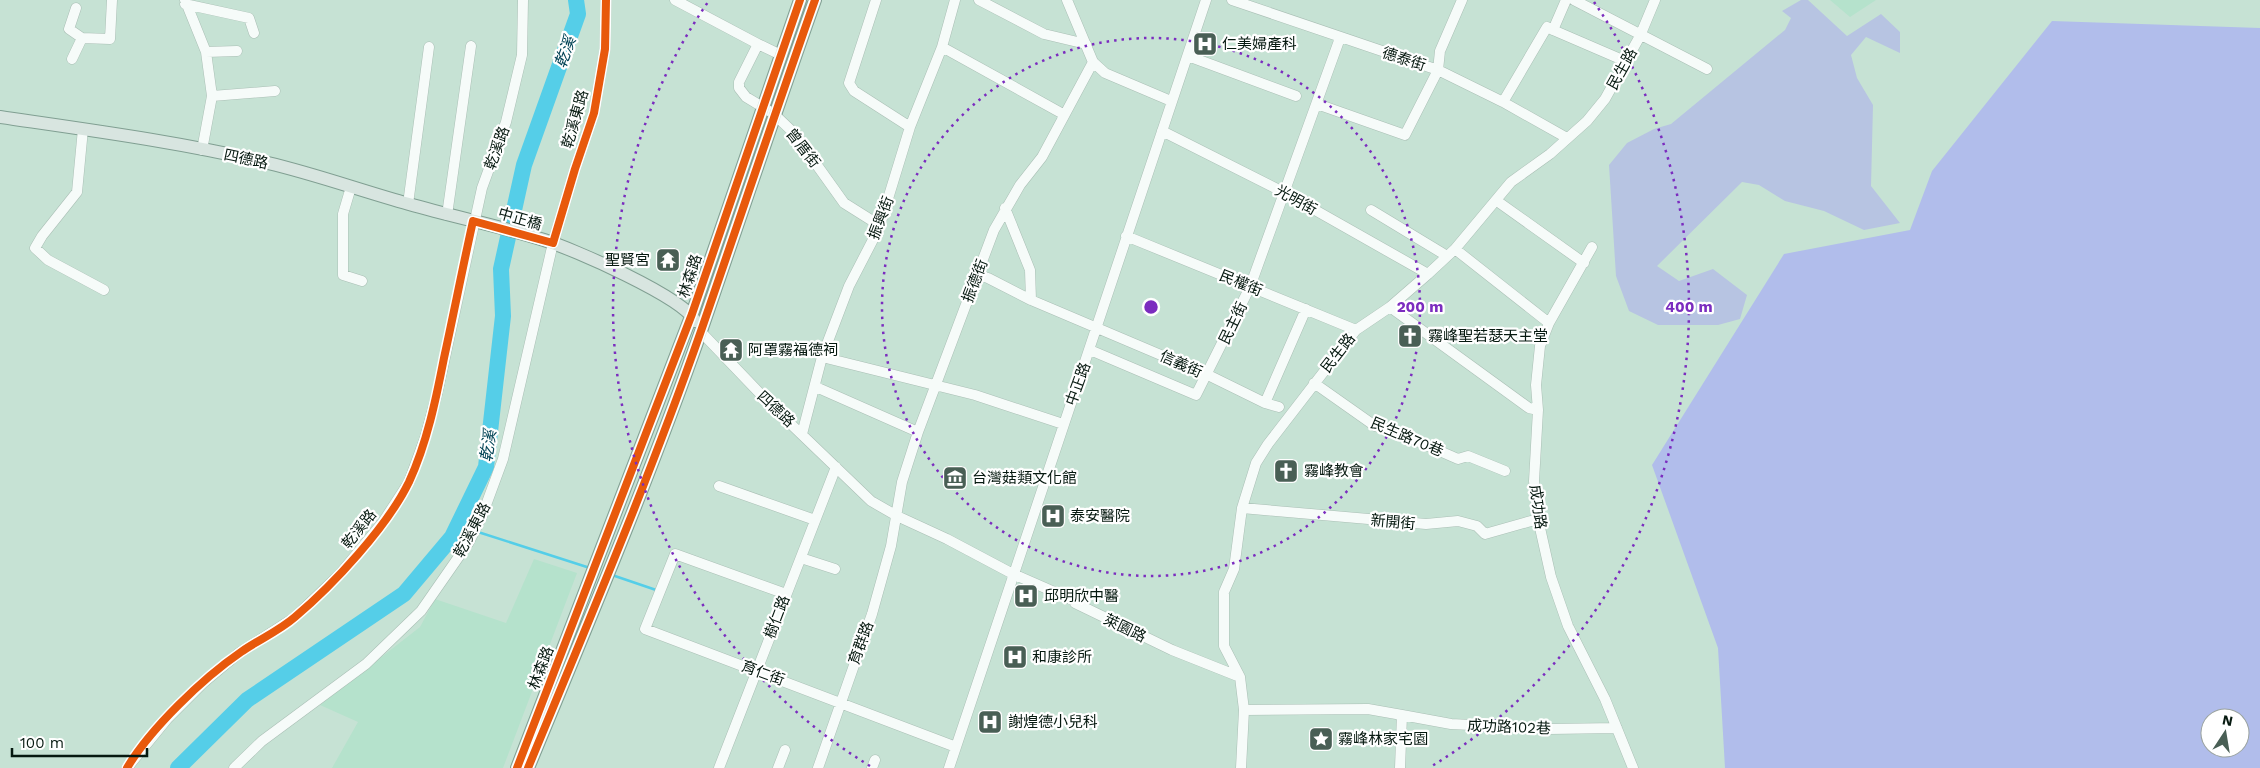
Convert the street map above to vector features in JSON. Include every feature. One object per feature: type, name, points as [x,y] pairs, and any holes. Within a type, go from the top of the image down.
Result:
[{"type":"main road","name":"林森路","points":[[528,768],[605,583],[701,332],[768,111],[781,55],[800,0]]},
{"type":"main road","name":"林森路","points":[[517,768],[591,579],[768,111],[815,0]]},
{"type":"main road","name":"四德路","points":[[0,117],[83,129],[268,163],[447,215],[486,224]]},
{"type":"main road","name":"中正橋","points":[[486,224],[550,242]]},
{"type":"main road","name":"四德路","points":[[550,242],[647,284],[674,300],[692,314],[701,332]]},
{"type":"street","points":[[76,8],[68,29],[82,38],[110,39],[112,0]]},
{"type":"street","name":"乾溪路","points":[[127,768],[167,719],[203,683],[240,653],[294,618],[340,574],[383,522],[409,482],[437,394],[482,188],[506,122],[522,55],[524,0]]},
{"type":"street","name":"乾溪東路","points":[[234,768],[262,741],[366,664],[421,611],[469,542],[482,516],[503,459],[550,242],[594,113],[605,49],[606,0]]},
{"type":"street","points":[[675,0],[781,55]]},
{"type":"street","points":[[876,0],[849,83],[854,91],[910,127]]},
{"type":"street","name":"振興街","points":[[802,434],[816,387],[822,357],[849,286],[879,228],[910,127],[942,48],[955,0]]},
{"type":"street","points":[[979,0],[1044,34],[1086,44]]},
{"type":"street","points":[[1066,0],[1093,62],[1105,73],[1171,101]]},
{"type":"street","name":"中正路","points":[[949,768],[1206,0]]},
{"type":"street","name":"德泰街","points":[[1232,0],[1438,70],[1503,102],[1567,138]]},
{"type":"street","points":[[1317,104],[1405,135],[1438,70],[1440,51],[1462,0]]},
{"type":"street","points":[[1553,30],[1566,0]]},
{"type":"street","points":[[1574,0],[1640,36],[1707,69]]},
{"type":"street","name":"民生路","points":[[1241,768],[1244,710],[1240,677],[1224,646],[1224,592],[1234,569],[1242,508],[1256,463],[1268,444],[1356,330],[1390,307],[1428,274],[1451,253],[1511,182],[1587,121],[1605,99],[1640,36],[1651,1]]},
{"type":"street","points":[[185,2],[249,18],[254,33]]},
{"type":"street","points":[[185,2],[206,52],[212,96],[202,150]]},
{"type":"street","points":[[1503,102],[1547,27],[1625,61]]},
{"type":"street","points":[[72,59],[82,38]]},
{"type":"street","name":"民主街","points":[[1090,350],[1196,395],[1208,376],[1250,287],[1340,38]]},
{"type":"street","name":"曾厝街","points":[[758,44],[739,82],[739,88],[746,97],[768,111],[794,133],[844,204],[871,220],[879,228]]},
{"type":"street","points":[[447,215],[472,46]]},
{"type":"street","points":[[408,204],[429,47]]},
{"type":"street","points":[[942,48],[1063,114]]},
{"type":"street","points":[[206,52],[237,52]]},
{"type":"street","points":[[1188,56],[1296,96]]},
{"type":"street","name":"振德街","points":[[897,516],[902,482],[918,432],[994,230],[1005,208],[1042,157],[1063,114],[1093,62]]},
{"type":"street","points":[[212,96],[275,92]]},
{"type":"street","points":[[83,129],[76,192],[35,248],[48,260],[104,290]]},
{"type":"street","name":"光明街","points":[[1162,131],[1285,193],[1428,274]]},
{"type":"street","points":[[351,187],[343,214],[343,275],[362,281]]},
{"type":"street","points":[[1496,201],[1584,263]]},
{"type":"street","points":[[1005,208],[1030,270],[1031,300]]},
{"type":"street","points":[[1371,210],[1451,253],[1549,323]]},
{"type":"street","name":"民權街","points":[[1126,236],[1356,330]]},
{"type":"street","name":"成功路","points":[[1592,247],[1549,323],[1540,346],[1536,384],[1538,410],[1534,481],[1538,519],[1551,577],[1568,626],[1605,699],[1633,768]]},
{"type":"street","name":"信義街","points":[[978,276],[988,278],[1031,300],[1096,326],[1264,403],[1279,407]]},
{"type":"street","points":[[1390,307],[1528,408],[1538,410]]},
{"type":"street","points":[[1264,403],[1306,310]]},
{"type":"street","name":"四德路","points":[[701,332],[744,378],[871,501],[1013,574]]},
{"type":"street","points":[[822,357],[935,384],[1004,403],[1063,424]]},
{"type":"street","name":"民生路70巷","points":[[1314,384],[1374,426],[1396,432],[1458,459],[1468,456],[1505,471]]},
{"type":"street","points":[[816,387],[918,432]]},
{"type":"street","name":"樹仁路","points":[[719,768],[836,467]]},
{"type":"street","points":[[719,486],[815,520]]},
{"type":"street","name":"新開街","points":[[1242,508],[1426,524],[1458,521],[1477,526],[1485,534],[1538,519]]},
{"type":"street","name":"育群路","points":[[818,768],[872,614],[897,516]]},
{"type":"street","name":"育仁街","points":[[786,594],[675,554],[645,629],[956,747]]},
{"type":"street","points":[[801,558],[835,570]]},
{"type":"street","name":"萊園路","points":[[1013,574],[1075,601],[1075,603],[1172,650],[1240,677]]},
{"type":"street","points":[[1244,710],[1368,709],[1402,715],[1400,768]]},
{"type":"street","name":"成功路102巷","points":[[1402,715],[1451,724],[1549,729],[1617,728]]},
{"type":"street","points":[[778,768],[785,750]]},
{"type":"shaded area","points":[[1801,0],[1808,0],[1847,36],[1881,14],[1900,32],[1900,53],[1866,37],[1851,55],[1857,78],[1873,105],[1871,186],[1900,223],[1864,230],[1824,211],[1785,201],[1759,185],[1742,182],[1657,266],[1679,281],[1713,269],[1747,295],[1740,319],[1718,325],[1658,325],[1629,311],[1616,276],[1609,165],[1627,143],[1654,129],[1671,124],[1785,30],[1791,18],[1782,11]]},
{"type":"shaded area","points":[[1830,0],[1876,0],[1850,17]]},
{"type":"shaded area","points":[[2052,21],[2260,28],[2260,768],[1725,768],[1718,648],[1652,465],[1784,254],[1910,230],[1932,171]]},
{"type":"shaded area","points":[[534,559],[577,573],[503,768],[332,768],[358,722],[320,705],[420,627],[435,599],[506,623]]},
{"type":"waterway","name":"乾溪","points":[[178,768],[247,700],[404,594],[452,537],[486,467],[503,316],[501,269],[524,165],[578,14],[576,0]]},
{"type":"waterway","points":[[458,525],[471,529]]},
{"type":"waterway","points":[[478,532],[590,568]]},
{"type":"waterway","points":[[612,575],[659,591]]},
{"type":"cycle path","points":[[127,768],[149,737],[194,690],[241,652],[289,622],[326,589],[373,536],[399,499],[409,482],[421,452],[430,421],[473,221],[553,243],[594,113],[605,49],[606,0]]},
{"type":"cycle path","points":[[517,768],[692,314],[800,0]]},
{"type":"cycle path","points":[[528,768],[618,551],[681,386],[815,0]]},
{"type":"place","name":"仁美婦產科","points":[[1205,44]]},
{"type":"place","name":"聖賢宮","points":[[668,260]]},
{"type":"place","name":"霧峰聖若瑟天主堂","points":[[1410,336]]},
{"type":"place","name":"阿罩霧福德祠","points":[[731,350]]},
{"type":"place","name":"霧峰教會","points":[[1286,471]]},
{"type":"place","name":"台灣菇類文化館","points":[[955,478]]},
{"type":"place","name":"泰安醫院","points":[[1053,516]]},
{"type":"place","name":"邱明欣中醫","points":[[1026,596]]},
{"type":"place","name":"和康診所","points":[[1015,657]]},
{"type":"place","name":"謝煌德小兒科","points":[[990,722]]},
{"type":"place","name":"霧峰林家宅園","points":[[1321,739]]}]
